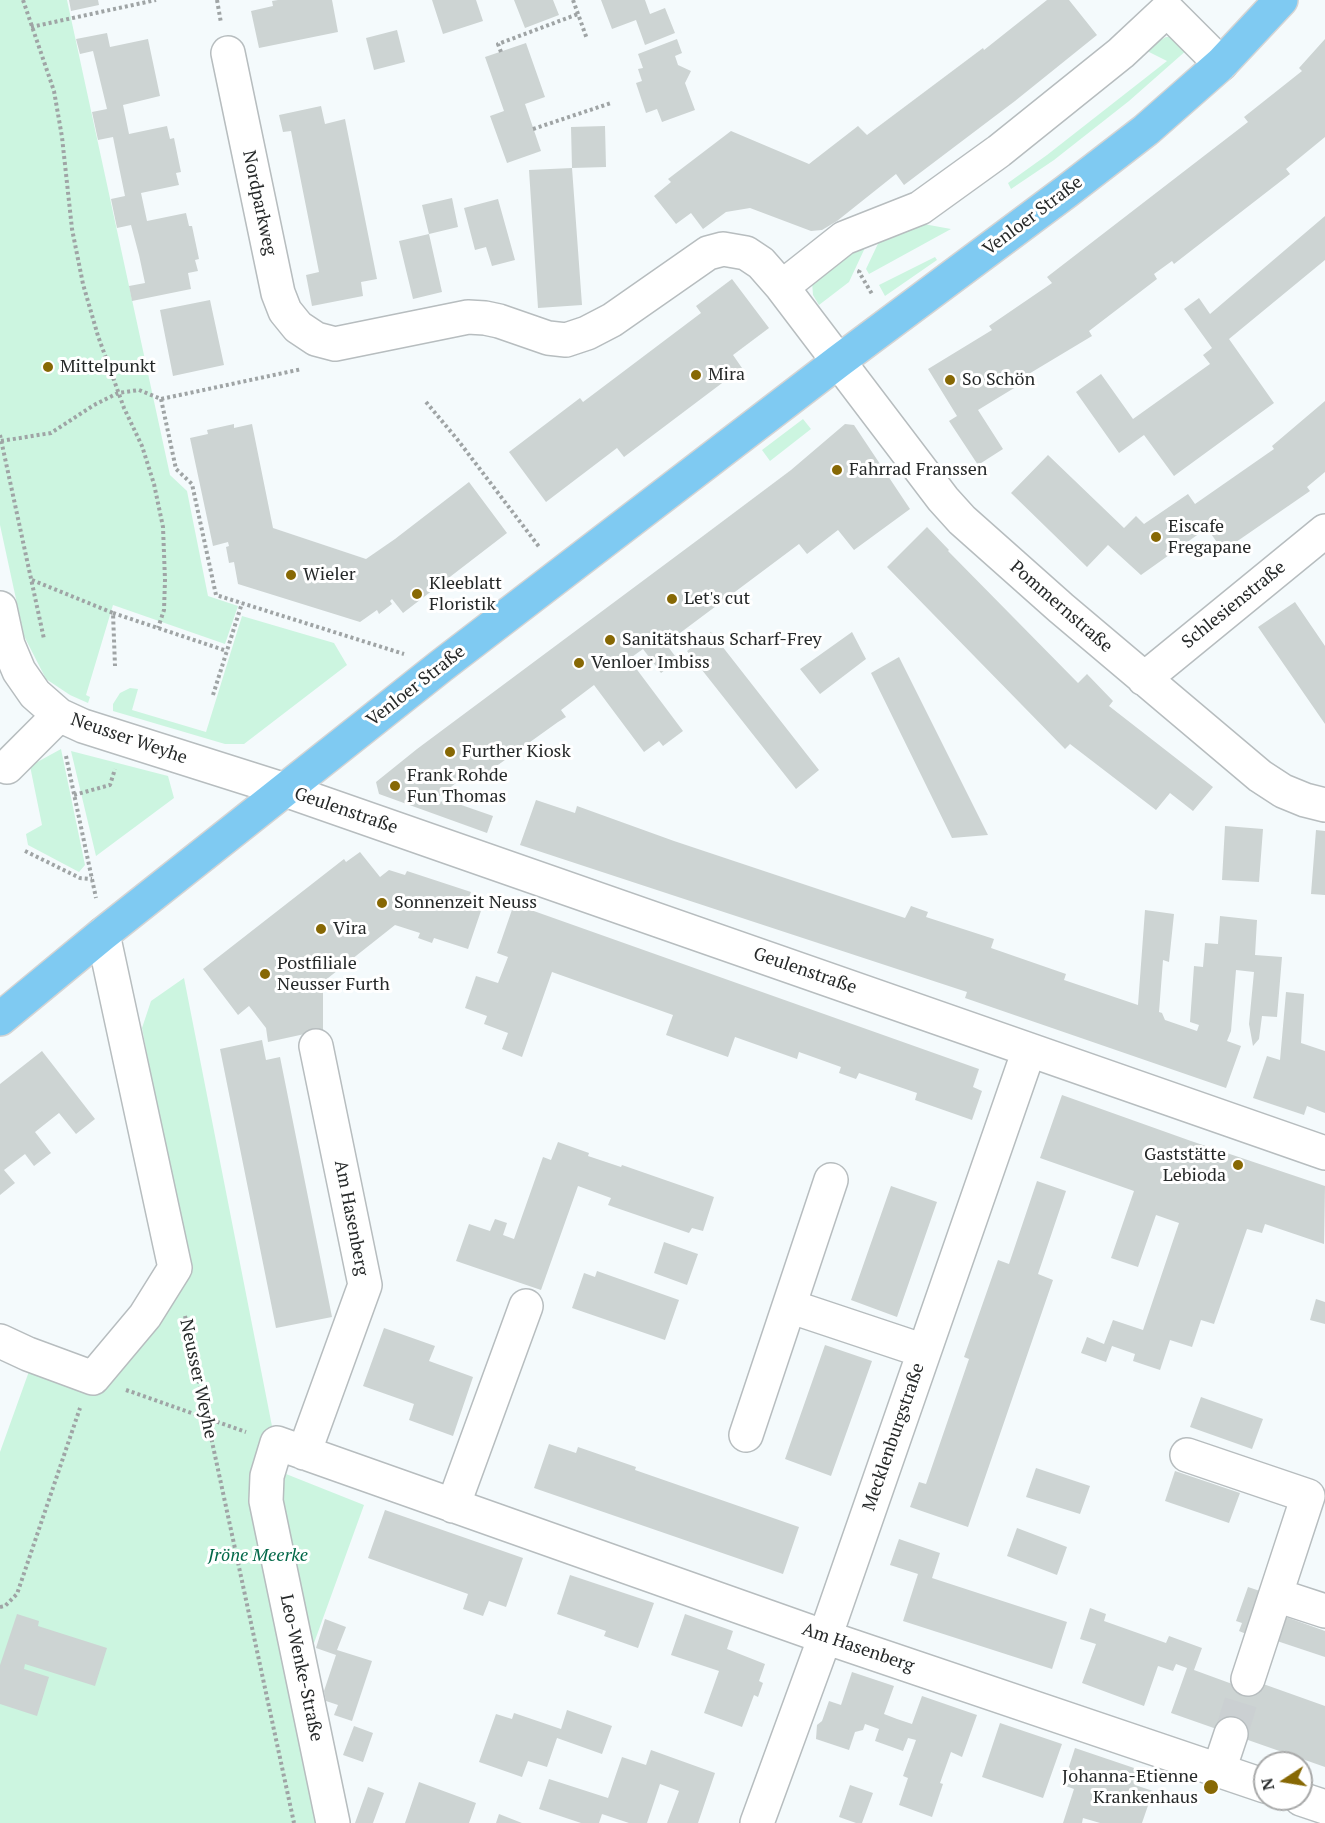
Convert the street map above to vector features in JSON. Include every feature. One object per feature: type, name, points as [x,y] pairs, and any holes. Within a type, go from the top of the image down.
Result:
[{"type":"main road","name":"Venloer Straße","points":[[0,1019],[103,934],[441,666],[839,361],[1146,130],[1221,64],[1281,0]]},
{"type":"street","points":[[782,287],[844,238],[920,208],[999,151],[1121,54],[1171,5],[1221,64]]},
{"type":"street","name":"Nordparkweg","points":[[228,53],[278,293],[291,319],[298,327],[316,339]]},
{"type":"street","points":[[316,339],[335,344],[468,317],[499,321],[548,338],[566,340],[587,333],[612,320],[708,253],[723,249],[746,253],[761,263],[839,361]]},
{"type":"street","name":"Pommernstraße","points":[[839,361],[943,499],[962,520],[1061,608],[1260,776],[1283,791],[1325,805]]},
{"type":"street","name":"Schlesienstraße","points":[[1144,679],[1325,531]]},
{"type":"street","name":"Neusser Weyhe","points":[[0,608],[8,645],[19,671],[35,694],[59,715],[83,726],[285,790]]},
{"type":"street","points":[[7,767],[59,715]]},
{"type":"street","name":"Geulenstraße","points":[[285,790],[1325,1154]]},
{"type":"street","points":[[0,1341],[93,1378],[145,1316],[175,1268],[103,934]]},
{"type":"street","name":"Am Hasenberg","points":[[316,1046],[365,1285],[291,1448],[825,1637],[1253,1782]]},
{"type":"street","name":"Mecklenburgstraße","points":[[758,1823],[1029,1050]]},
{"type":"street","points":[[746,1435],[831,1180]]},
{"type":"street","points":[[453,1506],[526,1306]]},
{"type":"street","points":[[789,1306],[924,1351]]},
{"type":"street","name":"Leo-Wenke-Straße","points":[[291,1448],[267,1476],[266,1501],[333,1823]]},
{"type":"street","points":[[1187,1455],[1308,1496],[1248,1679]]},
{"type":"street","points":[[1276,1594],[1325,1611]]},
{"type":"street","points":[[1219,1770],[1231,1734]]},
{"type":"path","points":[[23,0],[55,99],[62,137],[72,229],[83,284],[118,393],[142,447],[154,484],[163,527],[165,580],[164,610],[158,628]]},
{"type":"path","points":[[31,27],[156,0]]},
{"type":"path","points":[[573,0],[587,39]]},
{"type":"path","points":[[501,52],[498,44],[578,14]]},
{"type":"path","points":[[533,129],[611,103]]},
{"type":"path","points":[[881,222],[859,272],[890,323]]},
{"type":"path","points":[[1,441],[51,433],[94,405],[118,393],[139,390],[161,399],[304,368],[316,339]]},
{"type":"path","points":[[161,399],[176,469],[192,484],[216,595],[441,666]]},
{"type":"path","points":[[426,402],[457,439],[560,575]]},
{"type":"path","points":[[0,435],[46,647]]},
{"type":"path","points":[[32,580],[113,612],[227,651]]},
{"type":"path","points":[[213,695],[242,603]]},
{"type":"path","points":[[113,612],[115,666]]},
{"type":"path","points":[[59,715],[103,934]]},
{"type":"path","points":[[74,795],[110,785],[124,738]]},
{"type":"path","points":[[25,851],[80,878],[92,879]]},
{"type":"path","name":"Neusser Weyhe","points":[[175,1268],[294,1823]]},
{"type":"path","points":[[0,1607],[5,1606],[17,1594],[93,1378],[291,1448]]},
{"type":"green space","points":[[0,0],[67,0],[170,475],[187,491],[208,596],[238,606],[225,644],[113,605],[86,695],[90,697],[88,703],[70,695],[46,679],[24,636],[0,525]]},
{"type":"green space","points":[[1166,37],[1174,37],[1188,49],[1129,101],[1054,160],[1011,189],[1008,183],[1167,61],[1147,51]]},
{"type":"green space","points":[[918,223],[951,229],[869,274],[866,269],[884,231]]},
{"type":"green space","points":[[870,237],[849,282],[819,305],[813,295],[812,282]]},
{"type":"green space","points":[[935,257],[937,260],[885,296],[879,285]]},
{"type":"green space","points":[[803,419],[811,429],[770,461],[762,450]]},
{"type":"green space","points":[[242,616],[334,643],[347,665],[244,744],[225,744],[113,711],[113,704],[120,693],[130,688],[138,689],[132,710],[206,732]]},
{"type":"green space","points":[[61,749],[85,865],[79,872],[28,845],[26,834],[42,825],[30,766]]},
{"type":"green space","points":[[71,751],[168,776],[174,798],[96,856]]},
{"type":"green space","name":"Jröne Meerke","points":[[184,978],[281,1472],[364,1505],[297,1690],[326,1823],[0,1823],[0,1452],[32,1363],[92,1386],[189,1277],[142,1028],[151,1001]]},
{"type":"building","points":[[69,0],[98,0],[99,5],[71,11]]},
{"type":"building","points":[[332,0],[338,32],[259,48],[251,11],[273,6],[272,1]]},
{"type":"building","points":[[432,0],[476,0],[483,21],[443,34]]},
{"type":"building","points":[[514,0],[553,0],[559,15],[525,28]]},
{"type":"building","points":[[601,0],[645,0],[650,14],[665,8],[675,33],[645,45],[636,20],[612,29]]},
{"type":"building","points":[[1047,0],[1069,0],[1097,35],[904,185],[896,174],[837,221],[822,230],[811,231],[750,208],[726,212],[703,229],[691,213],[676,224],[654,196],[671,182],[668,179],[731,131],[809,164],[858,126],[867,135],[983,48],[984,50]]},
{"type":"building","points":[[397,30],[405,62],[374,70],[366,38]]},
{"type":"building","points":[[107,33],[110,47],[148,39],[160,96],[123,105],[129,134],[167,126],[170,139],[174,138],[181,172],[176,173],[179,185],[141,193],[147,221],[186,213],[189,226],[192,226],[199,259],[195,260],[198,271],[188,273],[191,289],[132,301],[129,286],[145,283],[131,225],[117,228],[111,199],[125,196],[113,137],[98,140],[92,112],[107,109],[93,51],[80,54],[76,39]]},
{"type":"building","points":[[677,39],[682,53],[675,56],[678,65],[691,71],[685,83],[695,110],[662,122],[657,109],[646,113],[636,83],[642,81],[638,69],[643,68],[638,54]]},
{"type":"building","points":[[1325,39],[1325,137],[1286,169],[1290,174],[1174,264],[1172,261],[1154,274],[1157,279],[1089,331],[1092,336],[1022,378],[1024,382],[978,410],[1003,449],[978,465],[949,421],[957,416],[928,369],[992,330],[989,326],[1052,283],[1047,277],[1248,122],[1244,117],[1302,71],[1299,68]]},
{"type":"building","points":[[526,43],[545,97],[525,104],[541,151],[507,163],[490,116],[504,111],[485,57]]},
{"type":"building","points":[[321,106],[325,124],[345,119],[377,279],[361,282],[363,296],[312,306],[306,275],[319,272],[291,131],[283,132],[279,115]]},
{"type":"building","points":[[605,126],[606,167],[572,168],[571,127]]},
{"type":"building","points":[[572,168],[582,305],[538,308],[529,170]]},
{"type":"building","points":[[452,198],[458,227],[429,234],[422,205]]},
{"type":"building","points":[[498,199],[515,260],[492,266],[486,247],[475,250],[464,208]]},
{"type":"building","points":[[1325,216],[1325,260],[1229,339],[1274,403],[1174,476],[1144,435],[1119,453],[1076,392],[1101,374],[1133,419],[1210,364],[1203,355],[1212,348],[1184,309],[1199,298],[1210,314]]},
{"type":"building","points":[[429,234],[442,292],[413,299],[399,241]]},
{"type":"building","points":[[732,279],[769,328],[733,355],[742,368],[624,457],[617,448],[546,502],[509,452],[580,398],[583,402],[701,313],[696,306]]},
{"type":"building","points":[[210,300],[224,365],[173,376],[160,310]]},
{"type":"building","points":[[1325,401],[1325,472],[1307,487],[1310,491],[1223,551],[1207,528],[1141,575],[1108,545],[1087,567],[1011,493],[1048,455],[1124,528],[1136,516],[1144,524],[1188,494],[1195,504],[1274,449],[1272,446]]},
{"type":"building","points":[[234,424],[234,428],[252,424],[273,528],[366,559],[469,482],[507,533],[403,613],[392,599],[390,601],[392,604],[379,614],[377,610],[360,622],[238,584],[234,562],[229,563],[226,547],[229,546],[228,542],[213,546],[190,438],[208,434],[207,430]]},
{"type":"building","points":[[845,424],[854,425],[910,509],[854,550],[838,530],[807,554],[799,544],[676,636],[670,629],[660,636],[678,660],[661,673],[643,649],[629,659],[683,731],[663,746],[659,741],[644,752],[594,685],[561,710],[566,717],[477,780],[471,771],[437,798],[441,802],[444,799],[493,816],[487,833],[379,794],[376,782],[417,749],[791,470]]},
{"type":"building","points":[[927,527],[1078,683],[1087,674],[1113,701],[1109,706],[1213,787],[1193,811],[1170,793],[1156,810],[1070,744],[1065,749],[887,567]]},
{"type":"building","points":[[1295,602],[1325,646],[1325,724],[1258,627]]},
{"type":"building","points":[[711,632],[819,770],[796,789],[687,651]]},
{"type":"building","points":[[852,632],[866,659],[820,694],[800,669]]},
{"type":"building","points":[[899,657],[988,835],[952,838],[871,673]]},
{"type":"building","points":[[536,800],[575,813],[577,806],[905,918],[911,906],[928,912],[926,917],[994,939],[991,948],[1066,974],[1064,980],[1138,1005],[1145,910],[1174,914],[1169,962],[1163,960],[1159,1012],[1165,1020],[1197,1031],[1199,1025],[1190,1022],[1194,966],[1203,967],[1205,943],[1218,944],[1220,916],[1257,920],[1255,955],[1282,957],[1277,1017],[1262,1016],[1259,1039],[1253,1046],[1249,1024],[1254,972],[1236,970],[1231,1031],[1227,1041],[1241,1046],[1226,1088],[965,998],[967,992],[520,845]]},
{"type":"building","points":[[1225,826],[1263,829],[1259,882],[1222,880]]},
{"type":"building","points":[[1316,830],[1325,831],[1325,895],[1311,894]]},
{"type":"building","points":[[360,852],[380,877],[389,870],[405,875],[407,871],[471,892],[469,897],[484,902],[468,949],[434,938],[432,943],[418,938],[420,933],[395,925],[323,982],[323,1030],[268,1042],[266,1028],[249,1006],[238,1015],[203,969],[344,859],[346,862]]},
{"type":"building","points":[[514,904],[979,1069],[973,1087],[982,1091],[972,1120],[915,1100],[917,1093],[859,1073],[856,1079],[839,1073],[841,1067],[799,1052],[797,1059],[735,1037],[728,1057],[666,1035],[673,1015],[552,972],[522,1057],[502,1049],[508,1033],[484,1024],[487,1016],[465,1008],[476,976],[498,983],[508,957],[497,953]]},
{"type":"building","points":[[1286,992],[1304,994],[1301,1043],[1325,1051],[1325,1113],[1307,1106],[1304,1115],[1253,1098],[1267,1056],[1280,1060]]},
{"type":"building","points":[[262,1040],[266,1060],[280,1057],[332,1317],[276,1328],[220,1049]]},
{"type":"building","points":[[42,1051],[95,1119],[76,1134],[59,1113],[35,1132],[51,1153],[34,1166],[25,1154],[4,1170],[15,1183],[0,1195],[0,1084]]},
{"type":"building","points":[[1062,1095],[1325,1186],[1324,1244],[1265,1224],[1262,1233],[1247,1229],[1214,1324],[1201,1320],[1192,1347],[1170,1340],[1160,1370],[1133,1361],[1135,1354],[1112,1346],[1106,1362],[1081,1353],[1087,1337],[1104,1344],[1113,1320],[1143,1330],[1179,1223],[1156,1215],[1138,1267],[1111,1258],[1134,1191],[1040,1158]]},
{"type":"building","points":[[558,1142],[589,1153],[588,1156],[621,1167],[622,1165],[714,1197],[703,1231],[692,1228],[689,1233],[608,1205],[611,1198],[578,1186],[541,1290],[456,1261],[469,1224],[490,1231],[495,1219],[507,1223],[503,1235],[514,1239],[543,1157],[551,1160]]},
{"type":"building","points":[[1037,1181],[1066,1191],[1038,1274],[1053,1280],[968,1527],[910,1507],[919,1482],[926,1484],[969,1359],[964,1357],[998,1260],[1009,1264]]},
{"type":"building","points":[[891,1186],[937,1202],[897,1317],[851,1300]]},
{"type":"building","points":[[664,1242],[698,1254],[687,1285],[654,1273]]},
{"type":"building","points":[[597,1271],[679,1300],[665,1340],[572,1308],[584,1273],[595,1277]]},
{"type":"building","points":[[1316,1299],[1325,1302],[1325,1324],[1310,1320]]},
{"type":"building","points":[[384,1328],[435,1346],[429,1361],[473,1377],[453,1436],[409,1420],[414,1404],[363,1386]]},
{"type":"building","points":[[825,1345],[872,1361],[831,1476],[785,1459]]},
{"type":"building","points":[[1201,1397],[1263,1419],[1252,1449],[1190,1427]]},
{"type":"building","points":[[549,1444],[576,1453],[578,1447],[636,1467],[635,1470],[799,1527],[783,1574],[534,1488]]},
{"type":"building","points":[[1036,1468],[1090,1486],[1080,1514],[1026,1497]]},
{"type":"building","points":[[1175,1471],[1240,1493],[1229,1523],[1165,1501]]},
{"type":"building","points":[[385,1510],[523,1558],[506,1607],[489,1601],[483,1616],[463,1609],[468,1594],[368,1558]]},
{"type":"building","points":[[1017,1528],[1067,1547],[1057,1575],[1007,1556]]},
{"type":"building","points":[[899,1539],[940,1553],[932,1578],[1067,1622],[1052,1669],[903,1621],[918,1574],[890,1565]]},
{"type":"building","points":[[570,1575],[654,1603],[638,1648],[604,1636],[606,1631],[557,1614]]},
{"type":"building","points":[[1248,1587],[1266,1593],[1251,1636],[1239,1631],[1242,1623],[1236,1621]]},
{"type":"building","points":[[1090,1608],[1106,1614],[1104,1621],[1166,1643],[1169,1636],[1202,1648],[1194,1670],[1235,1685],[1238,1675],[1325,1706],[1325,1767],[1313,1763],[1313,1751],[1279,1751],[1171,1713],[1187,1668],[1176,1664],[1173,1671],[1158,1666],[1144,1706],[1082,1683],[1096,1644],[1080,1639]]},
{"type":"building","points":[[17,1614],[39,1621],[38,1626],[107,1648],[95,1686],[25,1664],[24,1669],[49,1677],[37,1716],[0,1704],[0,1665]]},
{"type":"building","points":[[685,1614],[733,1631],[727,1649],[765,1664],[759,1681],[763,1683],[758,1697],[754,1695],[742,1727],[704,1713],[719,1671],[671,1655]]},
{"type":"building","points":[[1286,1617],[1325,1631],[1325,1657],[1277,1641]]},
{"type":"building","points":[[325,1619],[346,1627],[337,1650],[372,1661],[352,1721],[334,1715],[338,1705],[326,1701],[324,1691],[336,1655],[316,1648]]},
{"type":"building","points":[[852,1672],[894,1686],[884,1714],[897,1719],[912,1724],[922,1696],[977,1715],[962,1757],[951,1752],[940,1783],[943,1784],[932,1817],[899,1805],[908,1778],[903,1776],[916,1740],[908,1738],[903,1751],[875,1741],[879,1729],[865,1724],[863,1730],[855,1732],[849,1750],[816,1739],[817,1725],[822,1721],[829,1701],[841,1705]]},
{"type":"building","points":[[567,1710],[612,1726],[602,1754],[557,1738],[547,1767],[528,1761],[522,1777],[479,1762],[496,1714],[512,1719],[514,1713],[561,1729]]},
{"type":"building","points":[[1000,1723],[1062,1744],[1043,1798],[982,1777]]},
{"type":"building","points":[[354,1726],[373,1733],[363,1762],[343,1755]]},
{"type":"building","points":[[1075,1748],[1140,1770],[1135,1785],[1153,1791],[1142,1823],[1100,1823],[1083,1818],[1082,1823],[1063,1823],[1074,1789],[1063,1785]]},
{"type":"building","points":[[651,1750],[715,1773],[698,1823],[667,1823],[679,1791],[660,1784],[647,1823],[629,1823],[602,1814],[599,1823],[581,1823],[539,1809],[549,1779],[608,1798],[622,1757],[646,1765]]},
{"type":"building","points":[[419,1782],[476,1803],[469,1823],[405,1823]]},
{"type":"building","points":[[850,1785],[873,1793],[862,1823],[839,1817]]},
{"type":"building","points":[[368,1787],[384,1793],[373,1823],[355,1823]]},
{"type":"building","points":[[499,1814],[522,1823],[496,1823]]},
{"type":"tunnel","points":[[1231,1734],[1248,1679]]},
{"type":"place","name":"Mittelpunkt","points":[[48,367]]},
{"type":"place","name":"Mira","points":[[696,375]]},
{"type":"place","name":"So Schön","points":[[950,380]]},
{"type":"place","name":"Fahrrad Franssen","points":[[837,470]]},
{"type":"place","name":"Eiscafe Fregapane","points":[[1156,537]]},
{"type":"place","name":"Wieler","points":[[291,575]]},
{"type":"place","name":"Kleeblatt Floristik","points":[[417,594]]},
{"type":"place","name":"Let's cut","points":[[672,599]]},
{"type":"place","name":"Sanitätshaus Scharf-Frey","points":[[610,640]]},
{"type":"place","name":"Venloer Imbiss","points":[[579,663]]},
{"type":"place","name":"Further Kiosk","points":[[450,752]]},
{"type":"place","name":"Frank Rohde Fun Thomas","points":[[395,786]]},
{"type":"place","name":"Sonnenzeit Neuss","points":[[382,903]]},
{"type":"place","name":"Vira","points":[[321,929]]},
{"type":"place","name":"Postfiliale Neusser Furth","points":[[265,974]]},
{"type":"place","name":"Gaststätte Lebioda","points":[[1238,1165]]},
{"type":"place","name":"Johanna-Etienne Krankenhaus","points":[[1211,1787]]}]
